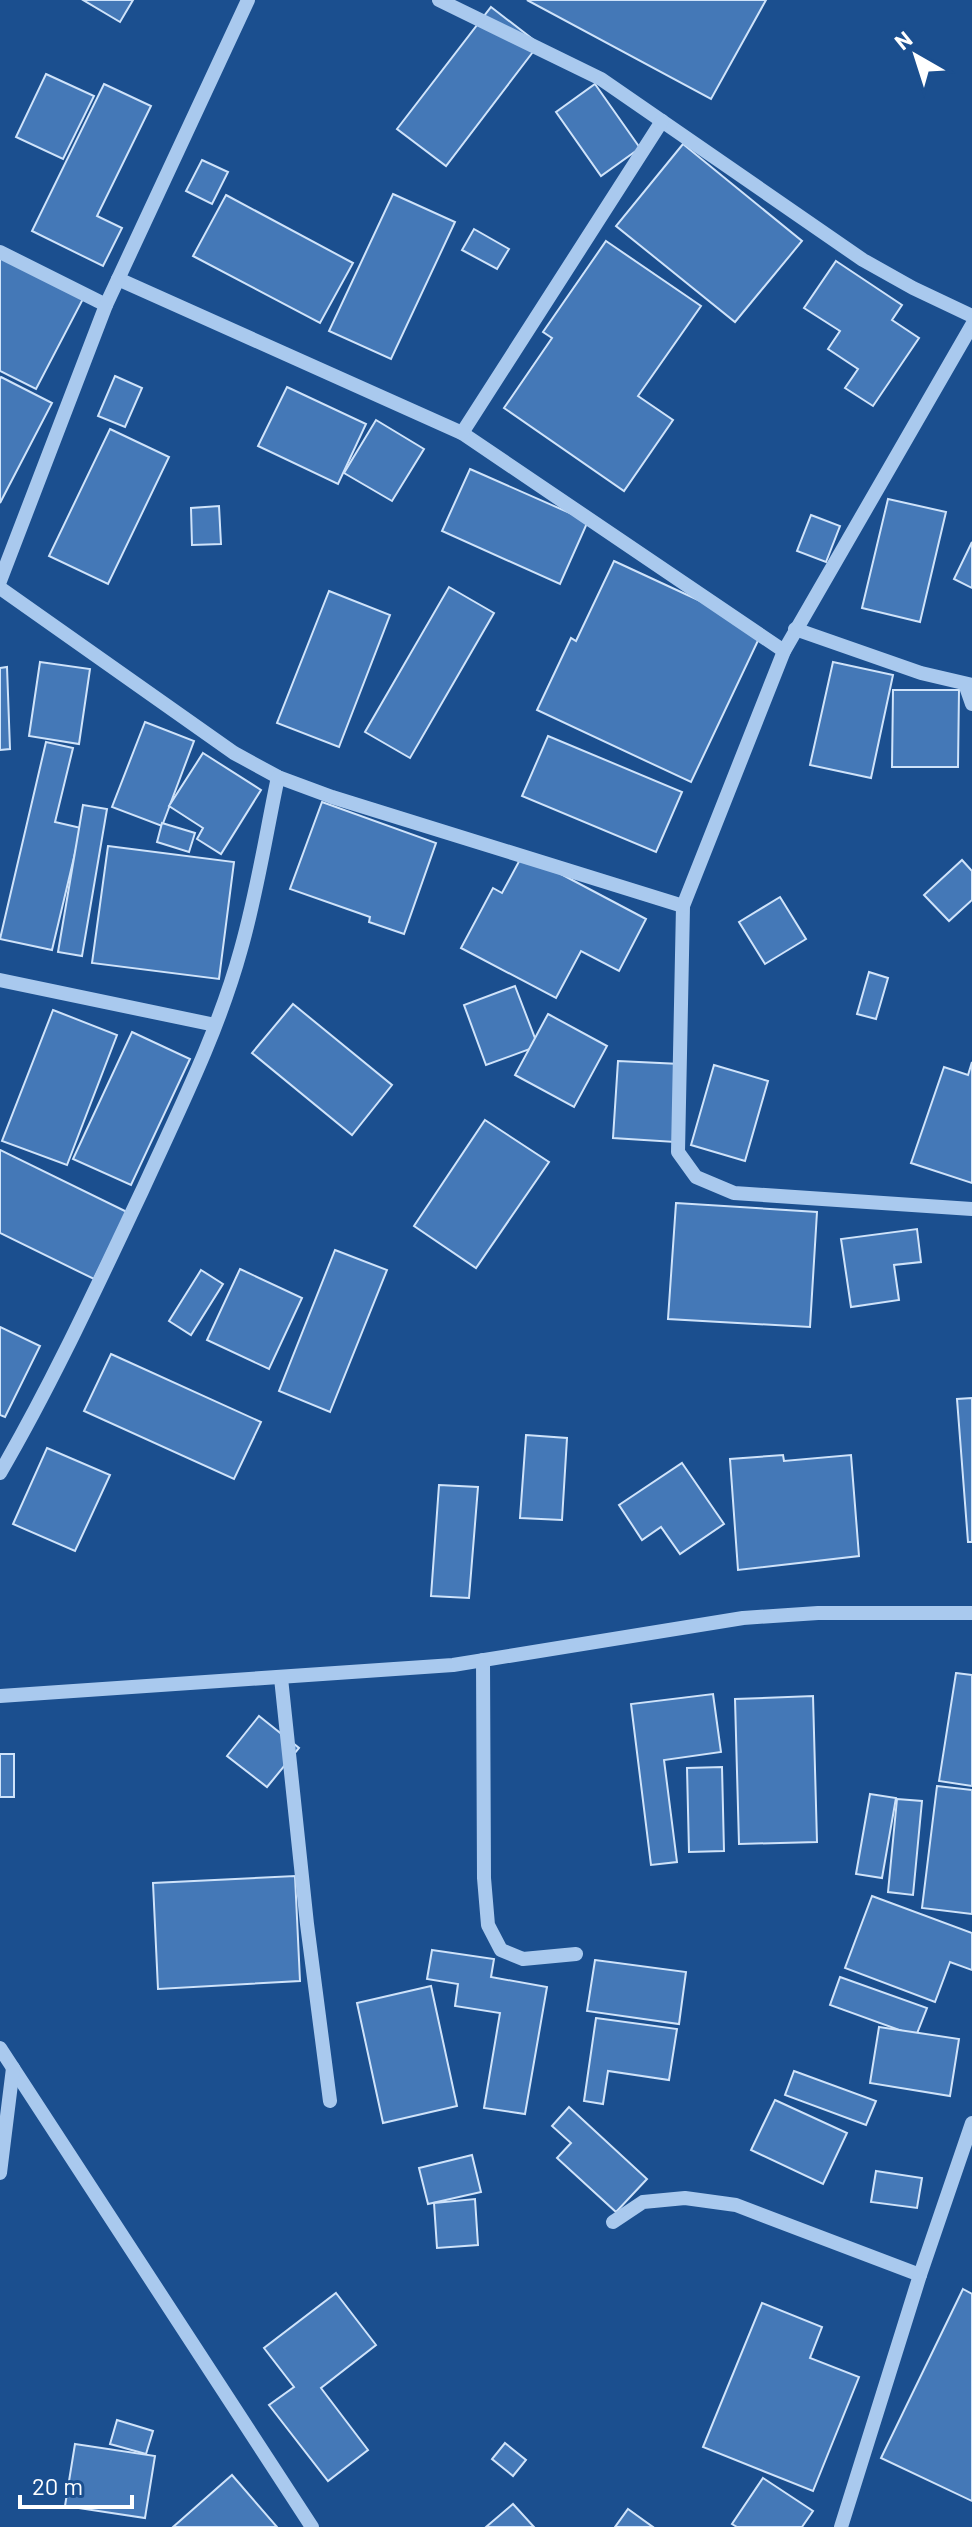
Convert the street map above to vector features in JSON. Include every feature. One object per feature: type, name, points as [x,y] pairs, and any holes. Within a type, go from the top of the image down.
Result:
[{"type":"street","points":[[0,581],[106,305],[248,0]]},
{"type":"street","points":[[439,0],[601,79],[863,260],[972,316]]},
{"type":"street","points":[[462,433],[662,121]]},
{"type":"street","points":[[0,252],[106,305]]},
{"type":"street","points":[[118,279],[462,433],[784,651]]},
{"type":"street","points":[[972,325],[784,651],[683,906],[678,1152],[696,1177],[734,1193],[972,1209]]},
{"type":"street","points":[[0,588],[234,753],[278,777],[332,797],[683,906]]},
{"type":"street","points":[[795,629],[921,673],[969,684],[972,704]]},
{"type":"street","points":[[0,1473],[36,1411],[81,1320],[183,1103],[215,1025],[241,949],[278,777]]},
{"type":"street","points":[[0,980],[215,1025]]},
{"type":"street","points":[[0,1696],[376,1672],[483,1660],[743,1618],[818,1613],[972,1613]]},
{"type":"street","points":[[483,1660],[484,1878],[488,1925],[501,1950],[523,1959],[576,1954]]},
{"type":"street","points":[[281,1678],[307,1924],[330,2101]]},
{"type":"street","points":[[0,2048],[312,2527]]},
{"type":"street","points":[[0,2173],[13,2068]]},
{"type":"street","points":[[841,2527],[920,2275],[972,2123]]},
{"type":"street","points":[[613,2222],[643,2202],[685,2198],[736,2205],[920,2275]]},
{"type":"building","points":[[83,0],[133,0],[120,22]]},
{"type":"building","points":[[527,0],[766,0],[711,99]]},
{"type":"building","points":[[491,7],[539,44],[446,166],[397,129]]},
{"type":"building","points":[[46,74],[94,96],[63,159],[16,137]]},
{"type":"building","points":[[104,84],[151,106],[97,216],[122,228],[103,266],[32,231]]},
{"type":"building","points":[[595,84],[640,148],[601,176],[556,112]]},
{"type":"building","points":[[683,144],[802,241],[735,322],[616,226]]},
{"type":"building","points":[[202,160],[228,172],[212,204],[186,191]]},
{"type":"building","points":[[393,194],[455,222],[391,359],[329,331]]},
{"type":"building","points":[[226,195],[353,263],[320,323],[193,256]]},
{"type":"building","points":[[474,229],[509,249],[497,269],[462,250]]},
{"type":"building","points":[[606,241],[701,306],[638,396],[673,420],[624,491],[504,408],[552,338],[543,332]]},
{"type":"building","points":[[0,254],[84,297],[36,389],[0,371]]},
{"type":"building","points":[[836,261],[902,305],[892,320],[919,338],[873,406],[845,388],[858,369],[828,349],[840,331],[804,308]]},
{"type":"building","points":[[115,376],[142,388],[125,427],[98,416]]},
{"type":"building","points":[[0,379],[52,403],[0,503]]},
{"type":"building","points":[[287,387],[366,424],[338,484],[258,446]]},
{"type":"building","points":[[376,420],[424,449],[392,501],[344,473]]},
{"type":"building","points":[[110,429],[169,457],[108,584],[49,556]]},
{"type":"building","points":[[470,469],[588,521],[560,584],[442,531]]},
{"type":"building","points":[[888,499],[946,512],[920,622],[862,608]]},
{"type":"building","points":[[219,506],[221,544],[192,545],[191,508]]},
{"type":"building","points":[[811,515],[840,526],[826,562],[797,551]]},
{"type":"building","points":[[972,542],[972,588],[954,579]]},
{"type":"building","points":[[614,561],[763,630],[691,782],[537,710],[571,638],[576,641]]},
{"type":"building","points":[[449,587],[494,613],[410,758],[365,732]]},
{"type":"building","points":[[329,591],[390,615],[339,747],[277,723]]},
{"type":"building","points":[[40,662],[90,669],[79,744],[29,736]]},
{"type":"building","points":[[833,662],[893,675],[871,778],[810,765]]},
{"type":"building","points":[[7,667],[10,749],[0,750],[0,668]]},
{"type":"building","points":[[893,690],[959,690],[958,767],[892,767]]},
{"type":"building","points":[[145,722],[194,741],[162,826],[112,807]]},
{"type":"building","points":[[548,736],[682,792],[656,852],[522,796]]},
{"type":"building","points":[[46,742],[73,748],[55,822],[81,828],[52,950],[0,939]]},
{"type":"building","points":[[203,753],[261,790],[221,854],[197,839],[203,828],[169,806]]},
{"type":"building","points":[[322,802],[436,843],[404,934],[369,922],[370,917],[290,889]]},
{"type":"building","points":[[83,805],[107,809],[82,956],[58,952]]},
{"type":"building","points":[[162,823],[195,833],[189,852],[157,842]]},
{"type":"building","points":[[108,846],[234,862],[219,979],[92,963]]},
{"type":"building","points":[[523,854],[646,919],[619,971],[581,951],[556,998],[461,948],[493,888],[502,893]]},
{"type":"building","points":[[962,860],[972,871],[972,900],[949,921],[924,895]]},
{"type":"building","points":[[780,897],[806,939],[765,964],[739,922]]},
{"type":"building","points":[[869,972],[888,978],[876,1019],[857,1014]]},
{"type":"building","points":[[515,986],[538,1046],[486,1065],[464,1005]]},
{"type":"building","points":[[293,1004],[392,1085],[352,1135],[252,1053]]},
{"type":"building","points":[[53,1010],[117,1035],[67,1165],[2,1141]]},
{"type":"building","points":[[548,1014],[607,1046],[574,1107],[515,1075]]},
{"type":"building","points":[[132,1032],[190,1059],[131,1185],[73,1159]]},
{"type":"building","points":[[618,1061],[680,1064],[675,1142],[613,1138]]},
{"type":"building","points":[[972,1062],[972,1183],[911,1163],[944,1067],[968,1075]]},
{"type":"building","points":[[714,1065],[768,1081],[745,1161],[691,1145]]},
{"type":"building","points":[[485,1120],[549,1162],[476,1268],[414,1226]]},
{"type":"building","points":[[0,1150],[127,1212],[94,1279],[0,1233]]},
{"type":"building","points":[[676,1203],[817,1212],[810,1327],[668,1319]]},
{"type":"building","points":[[917,1229],[921,1262],[894,1265],[899,1300],[851,1307],[841,1239]]},
{"type":"building","points":[[335,1250],[387,1270],[330,1412],[279,1391]]},
{"type":"building","points":[[240,1269],[302,1298],[269,1369],[207,1340]]},
{"type":"building","points":[[201,1270],[223,1284],[191,1335],[169,1321]]},
{"type":"building","points":[[0,1327],[40,1346],[5,1417],[0,1415]]},
{"type":"building","points":[[111,1354],[261,1422],[234,1479],[84,1411]]},
{"type":"building","points":[[972,1398],[972,1542],[968,1542],[957,1399]]},
{"type":"building","points":[[526,1435],[567,1438],[562,1520],[520,1518]]},
{"type":"building","points":[[47,1448],[110,1475],[75,1551],[13,1524]]},
{"type":"building","points":[[783,1455],[784,1461],[851,1455],[859,1556],[738,1570],[730,1459]]},
{"type":"building","points":[[682,1463],[724,1524],[680,1554],[661,1527],[642,1540],[619,1505]]},
{"type":"building","points":[[439,1485],[478,1487],[469,1598],[431,1596]]},
{"type":"building","points":[[956,1673],[972,1675],[972,1786],[939,1781]]},
{"type":"building","points":[[713,1694],[721,1752],[664,1760],[677,1862],[651,1865],[631,1704]]},
{"type":"building","points":[[813,1696],[817,1842],[739,1844],[735,1699]]},
{"type":"building","points":[[259,1716],[299,1748],[267,1787],[227,1756]]},
{"type":"building","points":[[0,1754],[14,1754],[14,1797],[0,1797]]},
{"type":"building","points":[[722,1767],[724,1851],[689,1852],[687,1768]]},
{"type":"building","points":[[937,1786],[972,1790],[972,1914],[922,1908]]},
{"type":"building","points":[[870,1794],[896,1798],[882,1878],[856,1874]]},
{"type":"building","points":[[897,1799],[922,1801],[913,1895],[888,1892]]},
{"type":"building","points":[[295,1876],[300,1981],[158,1989],[153,1883]]},
{"type":"building","points":[[872,1896],[972,1933],[972,1970],[950,1962],[935,2002],[845,1968]]},
{"type":"building","points":[[432,1950],[494,1959],[491,1977],[547,1987],[525,2114],[484,2108],[500,2013],[455,2006],[458,1984],[427,1979]]},
{"type":"building","points":[[595,1960],[686,1972],[679,2024],[587,2011]]},
{"type":"building","points":[[840,1977],[927,2008],[916,2036],[830,2005]]},
{"type":"building","points":[[431,1986],[457,2106],[383,2123],[357,2003]]},
{"type":"building","points":[[596,2018],[677,2029],[669,2080],[608,2071],[603,2104],[584,2101]]},
{"type":"building","points":[[879,2027],[959,2039],[950,2096],[870,2083]]},
{"type":"building","points":[[794,2071],[876,2101],[866,2125],[785,2095]]},
{"type":"building","points":[[775,2100],[847,2133],[823,2184],[751,2150]]},
{"type":"building","points":[[569,2107],[647,2179],[616,2212],[557,2158],[571,2143],[552,2126]]},
{"type":"building","points":[[472,2155],[481,2192],[428,2204],[419,2168]]},
{"type":"building","points":[[876,2171],[922,2178],[917,2208],[871,2202]]},
{"type":"building","points":[[475,2199],[478,2245],[437,2248],[434,2203]]},
{"type":"building","points":[[963,2289],[972,2294],[972,2501],[881,2458]]},
{"type":"building","points":[[336,2293],[376,2345],[321,2388],[368,2450],[328,2481],[269,2405],[294,2387],[264,2348]]},
{"type":"building","points":[[762,2303],[822,2327],[810,2358],[859,2377],[813,2491],[703,2447]]},
{"type":"building","points":[[117,2420],[153,2431],[146,2454],[110,2444]]},
{"type":"building","points":[[505,2443],[526,2460],[513,2476],[492,2459]]},
{"type":"building","points":[[75,2444],[155,2456],[145,2518],[65,2506]]},
{"type":"building","points":[[232,2475],[277,2527],[173,2527]]},
{"type":"building","points":[[763,2478],[813,2511],[802,2527],[737,2527],[732,2524]]},
{"type":"building","points":[[513,2504],[534,2527],[486,2527]]},
{"type":"building","points":[[628,2509],[653,2527],[615,2527]]}]
